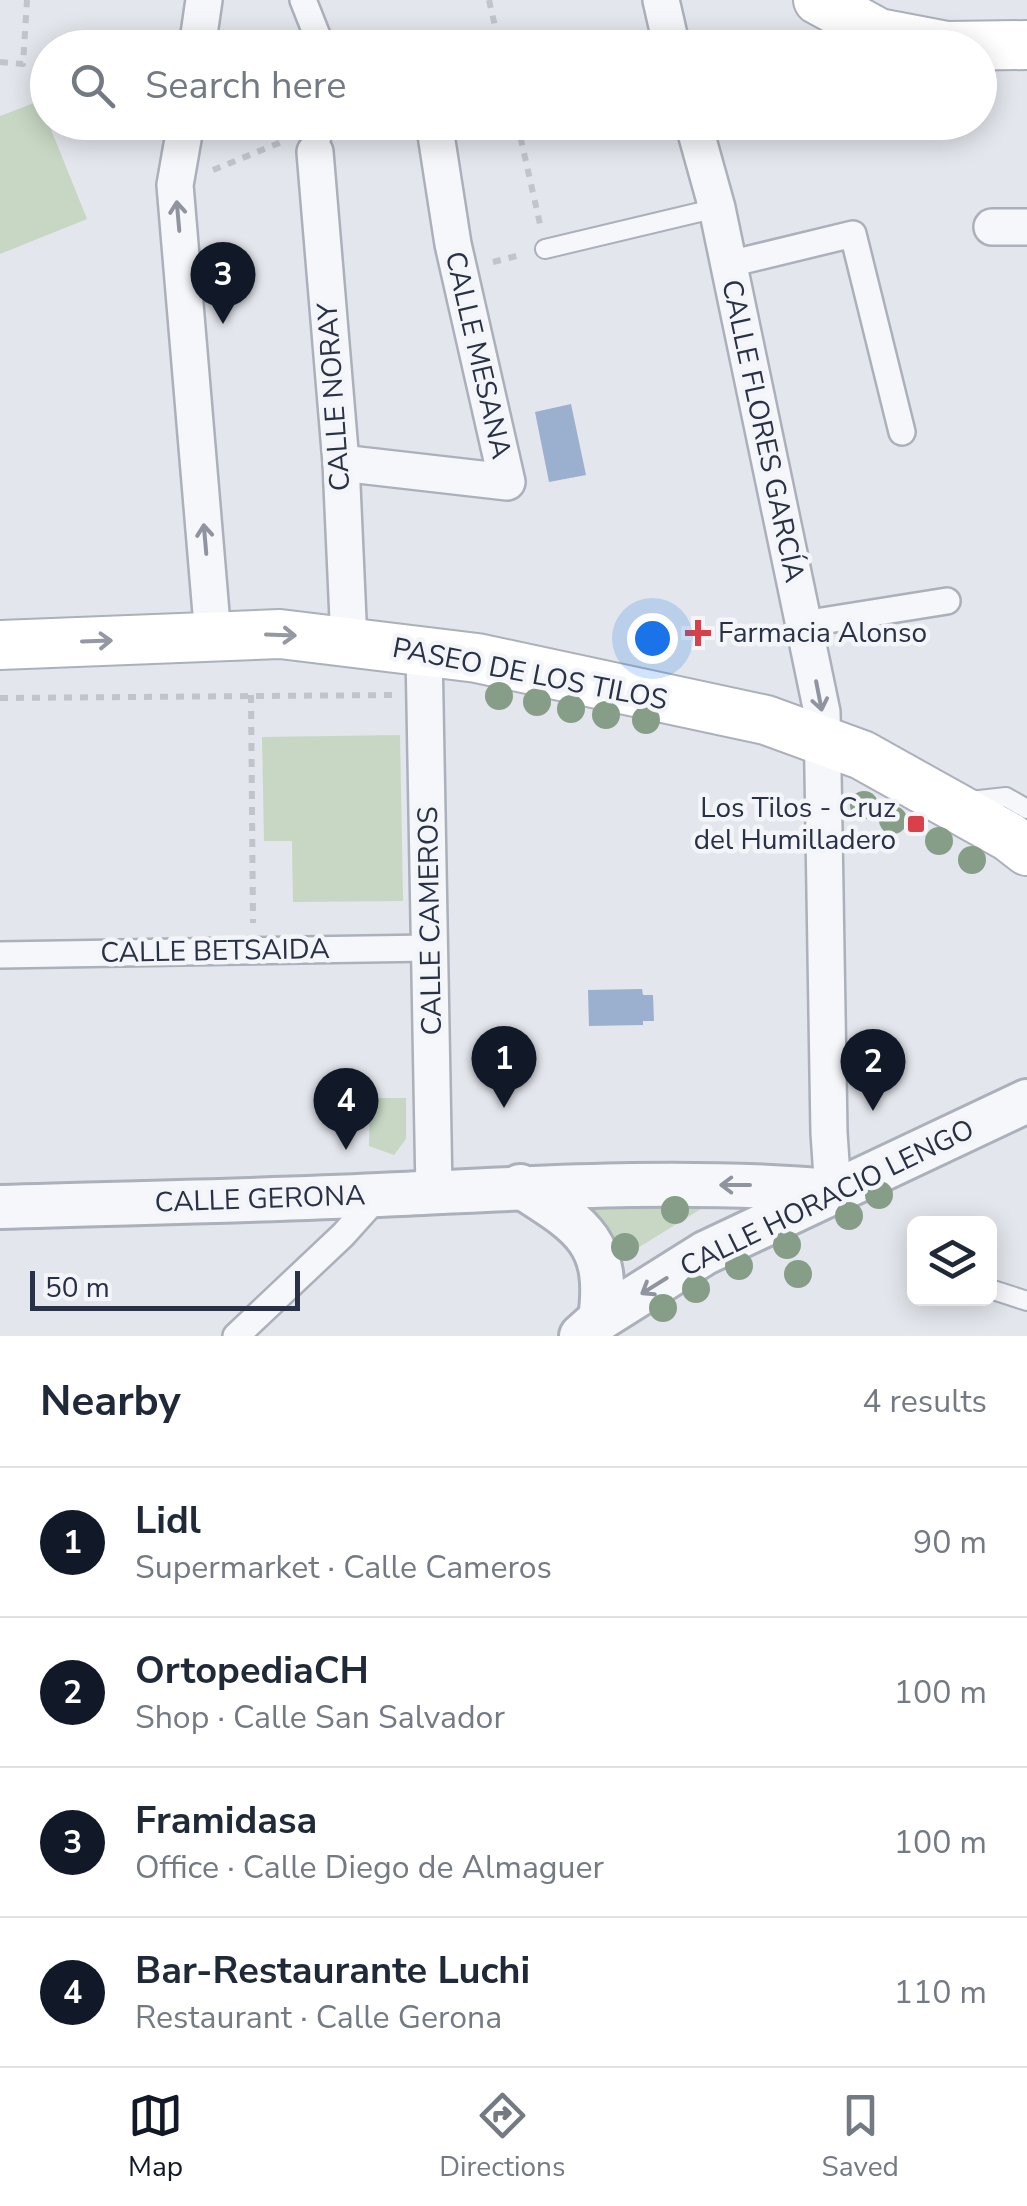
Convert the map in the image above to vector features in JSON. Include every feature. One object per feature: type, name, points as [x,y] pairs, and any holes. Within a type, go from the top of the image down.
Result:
[{"type":"main road","points":[[818,0],[873,30]]},
{"type":"main road","points":[[997,45],[1027,45]]},
{"type":"main road","name":"PASEO DE LOS TILOS","points":[[0,645],[280,634],[477,658],[766,720],[862,755],[1027,851]]},
{"type":"street","points":[[200,30],[204,0]]},
{"type":"street","points":[[304,0],[315,30]]},
{"type":"street","points":[[661,0],[668,30]]},
{"type":"street","points":[[183,140],[176,185],[212,637]]},
{"type":"street","name":"CALLE NORAY","points":[[326,140],[348,642]]},
{"type":"street","name":"CALLE MESANA","points":[[341,462],[507,482],[459,271],[437,140]]},
{"type":"street","name":"CALLE FLORES GARCÍA","points":[[698,140],[717,208],[822,712],[832,1191]]},
{"type":"street","points":[[728,264],[853,234],[902,432]]},
{"type":"street","points":[[803,624],[947,601]]},
{"type":"street","name":"CALLE CAMEROS","points":[[424,652],[434,1191]]},
{"type":"street","name":"CALLE BETSAIDA","points":[[0,954],[430,948]]},
{"type":"street","name":"CALLE HORACIO LENGO","points":[[591,1328],[706,1253],[1027,1100]]},
{"type":"street","name":"CALLE GERONA","points":[[0,1207],[378,1195],[520,1186],[759,1185],[832,1191]]},
{"type":"street","points":[[520,1186],[561,1212],[586,1234],[604,1276],[591,1328]]},
{"type":"street","points":[[236,1336],[343,1235],[378,1195]]},
{"type":"lane","points":[[545,249],[717,208]]},
{"type":"lane","points":[[950,804],[1006,797],[1027,809]]},
{"type":"lane","points":[[997,1291],[1027,1301]]},
{"type":"path","points":[[0,62],[23,64],[27,0]]},
{"type":"path","points":[[489,0],[496,30]]},
{"type":"path","points":[[176,185],[286,140]]},
{"type":"path","points":[[459,271],[545,249],[521,140]]},
{"type":"path","points":[[0,698],[378,694],[425,699]]},
{"type":"path","points":[[251,695],[254,951]]},
{"type":"green space","points":[[30,105],[30,140],[55,140],[87,219],[0,254],[0,116]]},
{"type":"green space","points":[[400,735],[403,901],[293,902],[292,841],[264,841],[262,737]]},
{"type":"green space","points":[[370,1098],[406,1098],[406,1139],[394,1155],[369,1146]]},
{"type":"green space","points":[[722,1196],[615,1262],[574,1201]]},
{"type":"water","points":[[571,404],[586,475],[549,482],[535,412]]},
{"type":"water","points":[[642,989],[643,995],[653,995],[654,1021],[643,1021],[643,1025],[589,1026],[588,990]]},
{"type":"place","name":"Framidasa","points":[[223,324]]},
{"type":"place","name":"Farmacia Alonso","points":[[698,633]]},
{"type":"place","name":"Los Tilos - Cruz del Humilladero","points":[[916,824]]},
{"type":"place","name":"Lidl","points":[[504,1108]]},
{"type":"place","name":"OrtopediaCH","points":[[873,1111]]},
{"type":"place","name":"Bar-Restaurante Luchi","points":[[346,1150]]}]
